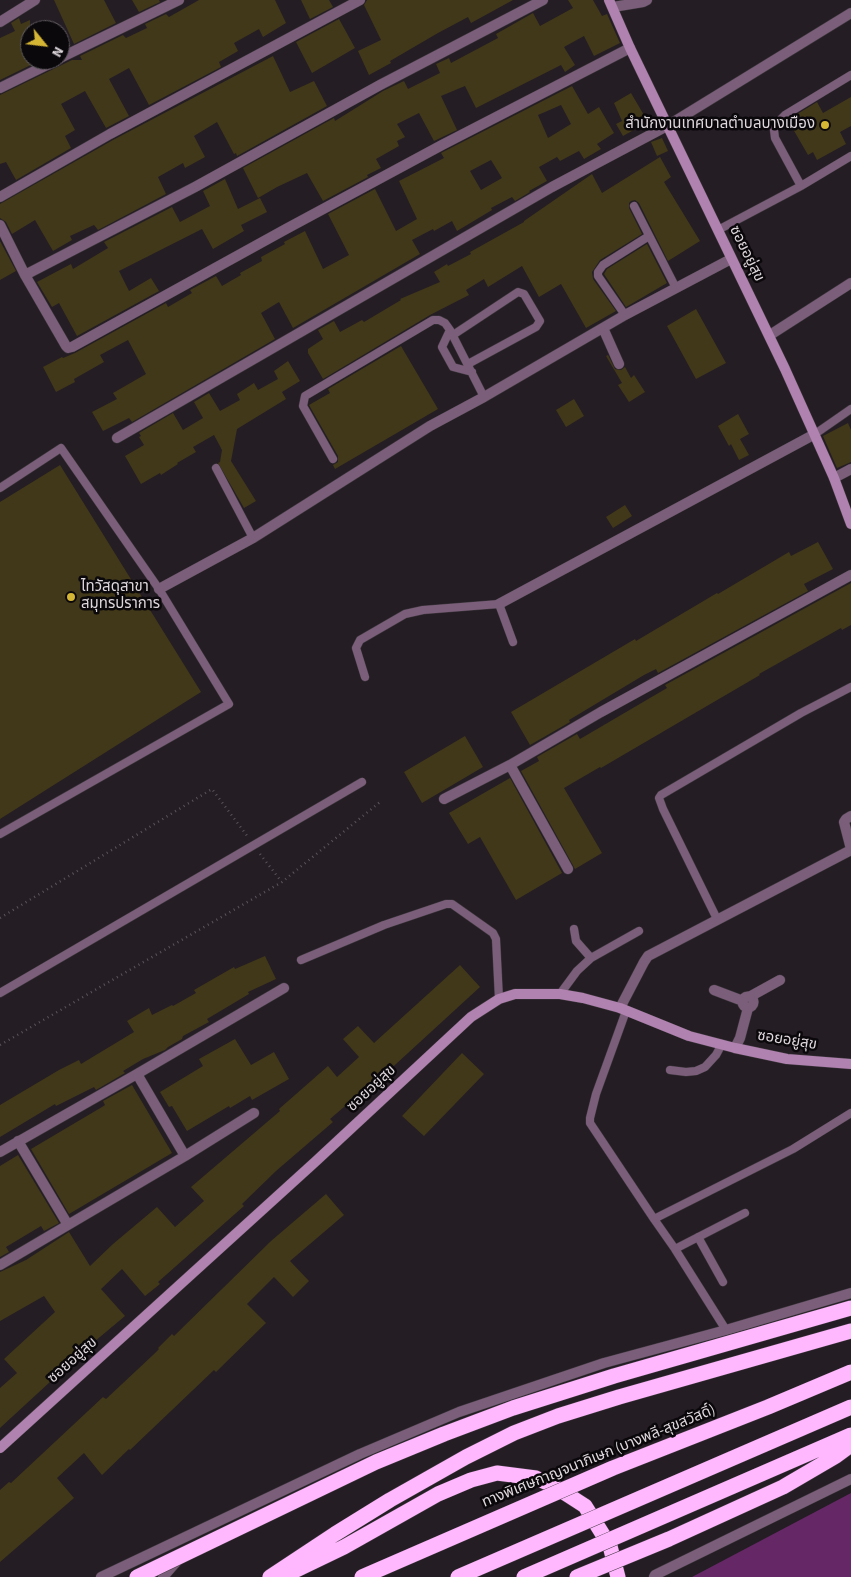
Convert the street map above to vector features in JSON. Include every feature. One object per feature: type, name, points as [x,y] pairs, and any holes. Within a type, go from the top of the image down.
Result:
[{"type":"highway","points":[[137,1577],[376,1462],[512,1408],[614,1376],[851,1308]]},
{"type":"highway","points":[[270,1577],[390,1500],[466,1457],[514,1433],[558,1416],[851,1332]]},
{"type":"highway","name":"ทางพิเศษกาญจนาภิเษก (บางพลี-สุขสวัสดิ์)","points":[[362,1577],[613,1468],[851,1372]]},
{"type":"highway","points":[[458,1577],[851,1407]]},
{"type":"highway","points":[[524,1577],[851,1434]]},
{"type":"highway","points":[[577,1577],[669,1539],[783,1487],[851,1445]]},
{"type":"highway","points":[[281,1577],[344,1547],[438,1494],[471,1480],[497,1474],[536,1478],[554,1486],[585,1506],[610,1546],[618,1577]]},
{"type":"street","points":[[0,22],[35,0]]},
{"type":"street","points":[[70,53],[179,0]]},
{"type":"street","points":[[0,197],[118,130],[360,0]]},
{"type":"street","points":[[25,275],[195,187],[380,84],[543,0]]},
{"type":"street","points":[[611,4],[643,2],[647,0]]},
{"type":"street","name":"ซอยอยู่สุข","points":[[611,4],[667,126],[770,335],[834,478],[851,524]]},
{"type":"street","points":[[117,438],[552,187],[667,126],[851,13]]},
{"type":"street","points":[[0,225],[25,275],[66,346],[68,348],[72,347],[329,206],[630,48]]},
{"type":"street","points":[[0,88],[36,70]]},
{"type":"street","points":[[159,589],[253,538],[430,426],[484,397],[624,315],[731,259]]},
{"type":"street","points":[[770,335],[851,283]]},
{"type":"street","points":[[603,328],[620,364]]},
{"type":"street","points":[[499,604],[815,434]]},
{"type":"street","points":[[834,478],[851,469]]},
{"type":"street","points":[[444,799],[851,575]]},
{"type":"street","points":[[510,764],[568,869]]},
{"type":"street","points":[[623,1010],[648,956],[851,850],[844,822],[851,816]]},
{"type":"street","points":[[735,1048],[740,1038],[747,1002],[780,980]]},
{"type":"street","points":[[0,1152],[284,988]]},
{"type":"street","points":[[714,990],[747,1002]]},
{"type":"street","name":"ซอยอยู่สุข","points":[[0,1448],[308,1169],[471,1017],[500,999],[515,994],[560,994],[623,1010],[690,1036],[735,1048],[787,1059],[851,1064]]},
{"type":"street","points":[[137,1074],[185,1156]]},
{"type":"street","points":[[0,1265],[185,1156],[254,1112]]},
{"type":"street","points":[[18,1141],[68,1225]]},
{"type":"street","points":[[101,1577],[360,1454],[459,1412],[604,1363],[726,1330],[851,1293]]},
{"type":"street","points":[[654,1577],[851,1479]]},
{"type":"street","points":[[163,1577],[180,1558],[195,1532]]},
{"type":"lane","points":[[801,186],[775,138],[774,130],[777,123],[785,115],[851,75]]},
{"type":"lane","points":[[718,230],[801,186],[851,156]]},
{"type":"lane","points":[[634,206],[676,288]]},
{"type":"lane","points":[[624,315],[598,276],[598,272],[603,265],[649,236]]},
{"type":"lane","points":[[518,292],[524,294],[540,321],[536,327],[470,368],[453,367],[442,347],[451,332],[518,292]]},
{"type":"lane","points":[[333,459],[303,406],[305,396],[433,320],[445,323],[451,332],[484,397]]},
{"type":"lane","points":[[815,434],[851,409]]},
{"type":"lane","points":[[0,488],[61,448],[159,589],[229,704],[0,834]]},
{"type":"lane","points":[[216,468],[253,538]]},
{"type":"lane","points":[[365,677],[356,648],[360,640],[405,614],[423,610],[499,604],[513,642]]},
{"type":"lane","points":[[717,919],[662,810],[659,798],[661,795],[801,713],[851,688]]},
{"type":"lane","points":[[0,994],[362,782]]},
{"type":"lane","points":[[301,960],[384,925],[446,904],[452,904],[493,933],[496,939],[500,999]]},
{"type":"lane","points":[[574,930],[576,941],[591,958]]},
{"type":"lane","points":[[560,994],[591,958],[639,931]]},
{"type":"lane","points":[[623,1010],[596,1094],[590,1124],[675,1249],[726,1330]]},
{"type":"lane","points":[[670,1070],[696,1072],[705,1067],[716,1055],[722,1044]]},
{"type":"lane","points":[[654,1219],[793,1149],[851,1113]]},
{"type":"lane","points":[[675,1249],[745,1213]]},
{"type":"lane","points":[[698,1237],[723,1282]]},
{"type":"path","points":[[0,918],[212,789],[252,843]]},
{"type":"path","points":[[0,1045],[282,882],[380,802]]},
{"type":"path","points":[[258,851],[282,882]]},
{"type":"shaded area","points":[[851,1493],[851,1577],[692,1577]]},
{"type":"building","points":[[54,0],[104,0],[116,23],[74,44],[70,35],[70,20],[63,20]]},
{"type":"building","points":[[132,0],[159,0],[160,2],[139,12]]},
{"type":"building","points":[[199,0],[275,0],[286,23],[263,37],[259,29],[234,43],[238,51],[219,62],[221,67],[149,105],[129,68],[109,79],[129,116],[106,128],[85,91],[61,104],[75,130],[65,136],[71,148],[16,180],[6,162],[0,164],[0,95],[51,70],[70,70],[70,61],[82,60],[80,56],[123,35],[126,38],[147,28],[145,24],[166,14],[169,17]]},
{"type":"building","points":[[301,0],[329,0],[333,7],[310,19]]},
{"type":"building","points":[[367,0],[513,0],[471,23],[468,17],[369,75],[358,51],[381,40],[364,5]]},
{"type":"building","points":[[568,0],[593,0],[602,16],[607,14],[620,43],[594,56],[584,36],[564,47],[575,65],[565,72],[561,65],[476,108],[465,86],[441,96],[457,130],[434,141],[419,113],[397,124],[405,137],[397,141],[399,146],[376,159],[381,168],[323,201],[307,173],[258,198],[243,168],[334,118],[335,121],[383,91],[404,81],[408,89],[440,73],[436,64],[449,58],[451,63],[498,38],[496,34],[533,13],[540,26],[573,8]]},
{"type":"building","points":[[19,18],[20,70],[0,80],[0,38],[15,31],[11,23]]},
{"type":"building","points":[[339,19],[355,48],[312,73],[296,42]]},
{"type":"building","points":[[273,56],[290,92],[314,81],[327,106],[237,156],[236,153],[234,154],[217,122],[194,136],[205,157],[185,168],[183,163],[158,177],[166,194],[98,230],[94,225],[70,236],[72,240],[53,251],[35,220],[12,234],[6,222],[0,218],[0,204],[113,140]]},
{"type":"building","points":[[572,86],[588,114],[599,107],[614,133],[597,144],[601,149],[584,159],[579,151],[560,161],[557,157],[539,167],[547,181],[515,201],[512,197],[491,208],[492,210],[457,231],[452,221],[412,240],[420,254],[293,328],[279,302],[261,313],[275,339],[132,422],[129,418],[103,431],[92,412],[117,399],[113,393],[146,374],[128,340],[100,355],[104,362],[74,379],[75,382],[56,392],[43,367],[62,357],[75,353],[166,303],[168,307],[192,293],[190,290],[216,276],[222,286],[262,261],[261,257],[305,231],[323,269],[349,255],[328,214],[375,189],[396,231],[417,219],[399,181],[444,158],[441,153]],"holes":[[[561,105],[571,124],[548,138],[538,115]],[[491,160],[502,178],[481,190],[470,171]]]},
{"type":"building","points":[[631,93],[648,122],[623,136],[616,124],[622,121],[614,103]]},
{"type":"building","name":"สำนักงานเทศบาลตำบลบางเมือง","points":[[851,97],[851,126],[840,132],[846,144],[817,160],[813,152],[808,155],[793,129],[799,125],[794,116],[817,102],[823,113]]},
{"type":"building","points":[[662,138],[668,151],[657,156],[651,142]]},
{"type":"building","points":[[660,157],[671,177],[664,182],[700,241],[668,261],[639,203],[635,200],[631,201],[629,208],[642,234],[600,260],[592,272],[593,279],[616,311],[586,328],[561,284],[539,297],[522,266],[488,287],[484,279],[466,290],[469,295],[430,315],[323,379],[308,353],[308,349],[323,339],[318,330],[334,321],[340,332],[362,320],[364,322],[400,299],[440,282],[434,272],[447,264],[448,266],[471,254],[470,252],[524,222],[592,174],[602,193]]},
{"type":"building","points":[[225,179],[238,209],[260,198],[267,212],[241,225],[244,231],[213,249],[202,229],[119,271],[129,291],[151,278],[159,291],[77,336],[59,303],[52,307],[37,282],[71,264],[73,269],[108,248],[104,242],[172,207],[180,222],[210,206],[203,191]]},
{"type":"building","points":[[0,241],[16,271],[0,280]]},
{"type":"building","points":[[647,244],[667,283],[626,307],[604,274],[607,269]]},
{"type":"building","points":[[696,309],[726,363],[696,379],[667,326]]},
{"type":"building","points":[[401,346],[438,409],[335,469],[333,465],[338,462],[338,456],[309,405],[330,393],[328,389]]},
{"type":"building","points":[[608,355],[615,369],[621,370],[625,367],[631,378],[634,375],[645,392],[629,402],[618,385],[622,383],[606,356]]},
{"type":"building","points":[[288,361],[300,381],[282,392],[286,399],[237,429],[231,461],[256,501],[244,508],[218,463],[220,462],[222,450],[214,435],[193,447],[196,452],[161,475],[160,473],[141,484],[125,456],[144,445],[139,437],[141,436],[139,433],[173,413],[183,430],[203,418],[194,402],[209,393],[220,411],[240,400],[237,394],[254,383],[258,390],[278,379],[274,371]]},
{"type":"building","points":[[574,399],[584,416],[566,427],[556,410]]},
{"type":"building","points":[[738,414],[749,434],[740,439],[749,455],[739,460],[731,444],[729,446],[718,426]]},
{"type":"building","points":[[848,423],[851,430],[851,462],[837,468],[823,436]]},
{"type":"building","name":"ไทวัสดุสาขา สมุทรปราการ","points":[[60,465],[201,692],[0,819],[0,502]]},
{"type":"building","points":[[625,505],[632,516],[613,528],[606,517]]},
{"type":"building","points":[[818,542],[833,569],[804,584],[808,591],[658,673],[656,669],[644,675],[530,745],[511,712],[789,552],[791,556]]},
{"type":"building","points":[[851,583],[851,625],[842,630],[841,628],[759,674],[564,788],[602,853],[575,869],[521,771],[539,761],[537,757],[577,734],[580,739],[667,688],[665,685]]},
{"type":"building","points":[[465,736],[483,767],[422,803],[404,772]]},
{"type":"building","points":[[510,778],[562,873],[516,900],[480,837],[468,844],[449,813]]},
{"type":"building","points":[[265,956],[276,979],[248,992],[249,994],[207,1019],[209,1022],[183,1036],[182,1039],[165,1050],[143,1059],[123,1071],[125,1073],[96,1090],[94,1087],[56,1106],[55,1104],[0,1137],[0,1105],[59,1070],[79,1060],[81,1064],[134,1032],[127,1021],[149,1008],[152,1015],[173,1006],[196,993],[194,990],[234,967],[235,969]]},
{"type":"building","points":[[460,965],[480,987],[360,1097],[358,1095],[330,1119],[333,1122],[276,1171],[242,1204],[244,1206],[158,1282],[160,1284],[145,1296],[122,1269],[101,1289],[125,1316],[88,1347],[0,1428],[0,1388],[17,1373],[4,1359],[55,1312],[44,1296],[0,1321],[0,1272],[26,1260],[69,1232],[90,1266],[157,1207],[175,1227],[204,1201],[191,1187],[280,1111],[279,1109],[328,1066],[337,1077],[359,1057],[343,1039],[358,1026],[374,1043]]},
{"type":"building","points":[[235,1039],[251,1065],[274,1052],[289,1079],[252,1100],[250,1096],[230,1108],[229,1106],[187,1131],[172,1106],[169,1107],[160,1092],[203,1066],[199,1059]]},
{"type":"building","points":[[462,1053],[484,1074],[424,1136],[402,1116]]},
{"type":"building","points":[[132,1085],[172,1153],[69,1214],[31,1149],[102,1107],[105,1105],[103,1101]]},
{"type":"building","points":[[18,1155],[59,1223],[44,1231],[41,1226],[6,1247],[9,1252],[0,1257],[0,1166]]},
{"type":"building","points":[[326,1194],[344,1215],[290,1261],[309,1281],[293,1297],[274,1277],[247,1304],[266,1323],[216,1372],[214,1370],[102,1475],[84,1453],[57,1478],[74,1498],[0,1562],[0,1490],[9,1482],[11,1483],[103,1397],[106,1399],[153,1355],[172,1334],[174,1336],[271,1241]]},
{"type":"place","name":"สำนักงานเทศบาลตำบลบางเมือง","points":[[825,125]]},
{"type":"place","name":"ไทวัสดุสาขา สมุทรปราการ","points":[[71,597]]}]
